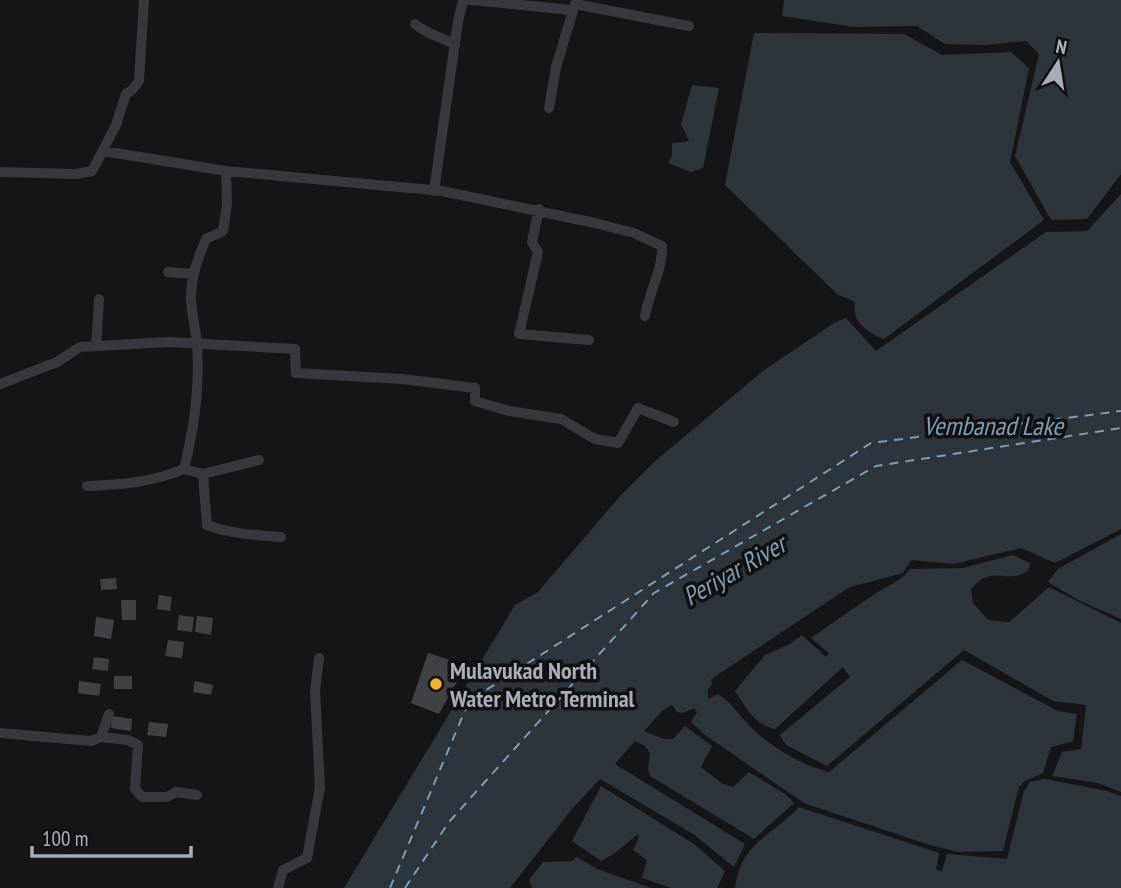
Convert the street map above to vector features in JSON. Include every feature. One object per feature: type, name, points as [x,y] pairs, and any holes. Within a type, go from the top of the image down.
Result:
[{"type":"street","points":[[0,172],[76,174],[92,170],[123,108],[126,94],[139,81],[144,0]]},
{"type":"street","points":[[434,191],[463,1],[550,4],[571,10]]},
{"type":"street","points":[[549,108],[556,67],[575,4],[690,26]]},
{"type":"street","points":[[415,24],[455,46]]},
{"type":"street","points":[[103,151],[226,171],[434,191],[539,209],[634,233],[657,241],[662,246],[662,256],[648,297],[645,316]]},
{"type":"street","points":[[184,469],[192,439],[197,375],[197,344],[191,295],[194,274],[206,239],[223,231],[227,204],[226,171]]},
{"type":"street","points":[[539,209],[532,242],[538,252],[519,334],[589,340]]},
{"type":"street","points":[[168,272],[194,274]]},
{"type":"street","points":[[96,346],[99,299]]},
{"type":"street","points":[[0,384],[57,362],[80,347],[169,342],[295,349],[296,373],[402,379],[475,388],[475,401],[509,411],[561,419],[595,439],[618,443],[638,408],[674,422]]},
{"type":"street","points":[[87,486],[130,484],[166,477],[184,469],[203,474],[258,460]]},
{"type":"street","points":[[203,474],[207,525],[233,533],[281,537]]},
{"type":"street","points":[[278,888],[283,870],[307,859],[320,786],[316,691],[319,658]]},
{"type":"street","points":[[101,737],[109,714]]},
{"type":"street","points":[[0,733],[91,741],[101,737],[128,740],[138,744],[135,789],[142,797],[167,797],[176,792],[197,795]]},
{"type":"water","points":[[784,0],[1121,0],[1121,174],[1087,219],[1051,220],[1015,156],[1039,54],[1026,41],[984,45],[945,44],[917,26],[854,27],[782,16]]},
{"type":"water","points":[[754,33],[904,34],[942,55],[1011,52],[1029,68],[1010,162],[1044,220],[884,339],[870,332],[856,317],[855,302],[837,294],[725,185]]},
{"type":"water","points":[[692,85],[719,88],[703,168],[691,172],[668,163],[672,156],[672,143],[689,141],[681,124]]},
{"type":"water","name":"Vembanad Lake","points":[[1121,194],[1121,529],[1055,563],[1021,548],[953,564],[911,560],[903,573],[850,587],[711,679],[712,684],[708,690],[708,699],[718,694],[723,697],[757,733],[775,747],[797,760],[829,772],[962,660],[1058,711],[1077,714],[1073,741],[1051,747],[1043,773],[1025,781],[1019,787],[1003,851],[958,852],[804,803],[705,735],[691,722],[697,712],[694,708],[683,713],[677,712],[672,705],[663,710],[644,731],[664,739],[673,739],[685,726],[712,746],[701,767],[723,784],[733,787],[749,772],[785,794],[794,803],[754,839],[650,776],[650,753],[645,746],[635,741],[615,764],[745,844],[734,867],[693,834],[600,779],[572,809],[510,888],[344,888],[515,605],[538,592],[621,495],[654,462],[763,371],[834,323],[846,318],[876,351],[1046,232],[1087,231]]},
{"type":"water","points":[[1121,534],[1121,619],[1078,600],[1048,582],[1058,569]]},
{"type":"water","points":[[1013,555],[1030,563],[1028,571],[1020,575],[986,577],[971,589],[973,603],[988,620],[1009,622],[1049,587],[1121,623],[1121,792],[1098,783],[1052,776],[1062,752],[1081,749],[1086,705],[1053,701],[964,650],[827,766],[786,745],[780,735],[850,677],[843,667],[775,729],[756,720],[735,691],[765,655],[790,644],[802,635],[826,657],[829,653],[811,638],[902,578],[910,569],[963,568]]},
{"type":"water","points":[[1045,779],[1121,796],[1121,888],[735,888],[738,873],[751,850],[799,807],[939,853],[936,870],[942,871],[947,854],[1007,859],[1024,791],[1030,782]]},
{"type":"water","points":[[601,786],[694,844],[725,871],[717,888],[671,888],[642,878],[647,860],[633,850],[638,834],[601,861],[572,841]]},
{"type":"water","points":[[577,857],[597,869],[651,888],[532,888],[529,880],[543,862],[572,861]]},
{"type":"building","points":[[116,578],[117,589],[101,590],[100,579]]},
{"type":"building","points":[[159,595],[172,597],[170,611],[157,609]]},
{"type":"building","points":[[121,600],[136,600],[136,620],[122,620]]},
{"type":"building","points":[[179,615],[194,617],[192,632],[177,630]]},
{"type":"building","points":[[197,616],[213,618],[211,635],[195,632]]},
{"type":"building","points":[[96,617],[114,620],[111,639],[94,636]]},
{"type":"building","points":[[168,640],[184,642],[182,658],[165,656]]},
{"type":"building","name":"Mulavukad North Water Metro Terminal","points":[[428,653],[466,665],[439,714],[411,703]]},
{"type":"building","points":[[94,657],[109,659],[108,671],[92,669]]},
{"type":"building","points":[[114,676],[132,676],[132,689],[114,689]]},
{"type":"building","points":[[79,681],[101,684],[99,696],[78,693]]},
{"type":"building","points":[[195,681],[213,685],[211,695],[193,692]]},
{"type":"building","points":[[112,716],[132,719],[131,731],[111,728]]},
{"type":"building","points":[[149,722],[168,724],[166,737],[147,735]]},
{"type":"ferry route","points":[[390,888],[469,701],[871,443],[1121,411]]},
{"type":"ferry route","points":[[405,888],[449,822],[654,593],[876,466],[1121,428]]},
{"type":"place","name":"Mulavukad North Water Metro Terminal","points":[[436,684]]},
{"type":"water label","name":"Periyar River","points":[[734,570]]}]
